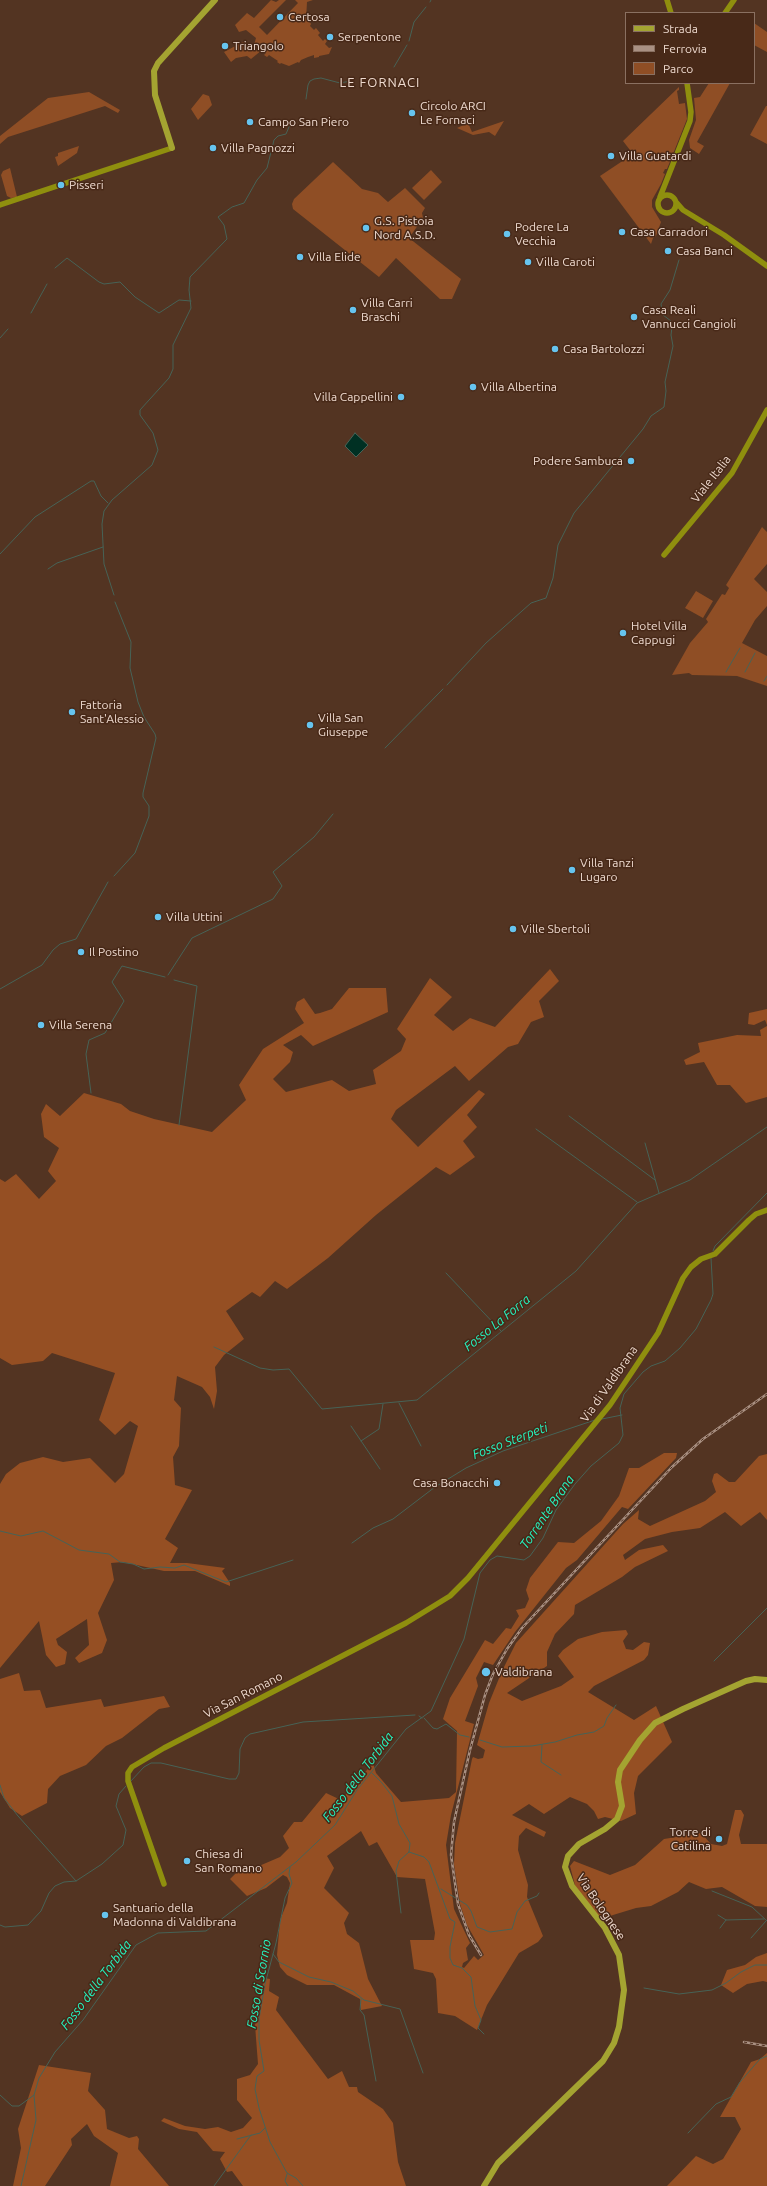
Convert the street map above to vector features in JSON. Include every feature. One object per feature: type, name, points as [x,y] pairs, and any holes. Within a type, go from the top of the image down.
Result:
[{"type":"main road","points":[[172,148],[155,94],[153,83],[154,70],[158,63],[215,0]]},
{"type":"main road","name":"Via Bolognese","points":[[484,2186],[498,2163],[603,2061],[614,2043],[619,2026],[624,1990],[619,1955],[604,1928],[572,1886],[565,1867],[568,1856],[579,1844],[605,1829],[617,1819],[622,1806],[618,1782],[620,1770],[640,1740],[655,1723],[746,1681],[755,1679],[767,1680]]},
{"type":"street","points":[[667,0],[671,12]]},
{"type":"street","points":[[727,12],[734,0]]},
{"type":"street","points":[[683,210],[674,210],[667,213],[660,210],[658,204],[690,121],[691,112],[687,84]]},
{"type":"street","points":[[0,205],[172,148]]},
{"type":"street","points":[[665,187],[669,195],[674,197],[676,202],[683,210],[724,235],[767,266]]},
{"type":"street","points":[[660,197],[669,195]]},
{"type":"street","points":[[674,210],[676,202]]},
{"type":"street","name":"Viale Italia","points":[[664,555],[732,473],[767,410]]},
{"type":"street","name":"Via di Valdibrana","points":[[468,1578],[610,1405],[658,1333],[687,1272],[695,1263],[714,1254],[756,1214],[767,1210]]},
{"type":"street","name":"Via San Romano","points":[[164,1884],[128,1781],[130,1770],[143,1760],[432,1608],[450,1596],[468,1578]]},
{"type":"green space","points":[[271,0],[276,2],[279,0],[286,0],[259,27],[267,35],[298,3],[295,0],[313,0],[307,2],[306,20],[309,20],[311,24],[310,26],[314,30],[316,28],[320,33],[318,35],[323,41],[325,39],[327,41],[325,44],[329,48],[332,47],[329,54],[314,58],[314,55],[301,60],[299,63],[298,62],[289,66],[280,64],[269,55],[267,57],[264,55],[266,53],[262,50],[251,59],[247,56],[236,58],[231,62],[224,52],[243,42],[254,45],[256,38],[246,30],[239,32],[235,25],[247,13],[254,18]]},
{"type":"green space","points":[[755,24],[767,32],[767,52],[755,46]]},
{"type":"green space","points":[[708,84],[729,84],[697,142],[704,146],[699,154],[690,148],[689,140],[696,120],[694,98],[700,97]]},
{"type":"green space","points":[[679,87],[679,90],[677,91],[679,104],[685,103],[687,119],[667,169],[665,169],[663,173],[665,174],[661,184],[652,200],[652,207],[661,222],[656,236],[653,238],[651,244],[600,176],[633,154],[623,141]]},
{"type":"green space","points":[[89,92],[120,110],[118,113],[105,106],[8,137],[0,144],[0,136],[48,98]]},
{"type":"green space","points":[[203,94],[209,96],[212,105],[198,120],[191,109]]},
{"type":"green space","points":[[767,106],[767,144],[750,135]]},
{"type":"green space","points":[[504,121],[495,136],[489,132],[473,135],[457,128],[468,123],[472,132]]},
{"type":"green space","points":[[79,146],[77,153],[58,166],[55,157],[58,156],[58,153]]},
{"type":"green space","name":"G.S. Pistoia Nord A.S.D.","points":[[333,162],[362,189],[378,193],[388,202],[405,188],[425,208],[422,213],[423,218],[409,238],[461,279],[452,299],[440,299],[396,258],[379,277],[293,209],[292,204],[294,199]]},
{"type":"green space","points":[[10,168],[17,197],[11,198],[7,196],[1,175],[3,171]]},
{"type":"green space","points":[[431,170],[442,182],[424,200],[412,188]]},
{"type":"green space","points":[[762,527],[767,532],[767,564],[754,579],[767,592],[767,606],[755,620],[742,643],[767,656],[767,686],[737,676],[692,675],[689,673],[672,675],[690,643],[708,622],[706,619],[722,594],[725,595],[729,588],[726,585]]},
{"type":"green space","points":[[696,591],[713,601],[703,618],[685,608]]},
{"type":"shaded area","points":[[355,433],[368,445],[356,457],[345,446]]},
{"type":"shaded area","points":[[550,969],[559,981],[539,1001],[544,1017],[531,1022],[518,1044],[508,1047],[469,1081],[455,1066],[396,1110],[391,1119],[418,1147],[479,1090],[485,1094],[467,1115],[477,1127],[463,1141],[475,1157],[450,1175],[436,1167],[376,1215],[328,1258],[287,1289],[275,1281],[260,1297],[252,1292],[226,1311],[244,1339],[224,1355],[215,1367],[217,1391],[214,1409],[210,1397],[202,1387],[177,1376],[174,1400],[181,1408],[179,1446],[173,1457],[175,1485],[192,1490],[165,1539],[178,1548],[170,1563],[187,1563],[225,1568],[222,1571],[230,1583],[230,1586],[195,1571],[164,1571],[123,1562],[111,1563],[114,1580],[98,1613],[107,1640],[102,1653],[79,1663],[75,1658],[89,1645],[87,1619],[56,1639],[58,1645],[67,1652],[65,1664],[56,1667],[46,1655],[39,1621],[0,1668],[0,1484],[6,1474],[20,1463],[43,1457],[63,1462],[90,1458],[115,1483],[124,1474],[138,1426],[130,1421],[115,1435],[99,1420],[115,1373],[52,1353],[43,1361],[12,1365],[0,1358],[0,1179],[5,1182],[16,1174],[39,1199],[56,1181],[48,1171],[59,1148],[44,1137],[41,1114],[46,1104],[60,1116],[84,1093],[121,1104],[130,1111],[154,1119],[212,1132],[246,1100],[239,1085],[263,1049],[304,1023],[295,1009],[297,1002],[304,998],[315,1014],[332,1009],[349,988],[386,988],[388,1012],[313,1046],[301,1035],[283,1045],[293,1052],[290,1062],[273,1079],[286,1092],[332,1080],[349,1091],[376,1084],[373,1070],[401,1051],[406,1039],[397,1029],[430,978],[452,997],[434,1015],[453,1031],[470,1018],[495,1027]]},
{"type":"shaded area","points":[[767,1009],[767,1025],[765,1020],[754,1025],[748,1024],[749,1013]]},
{"type":"shaded area","points":[[767,1026],[767,1097],[746,1103],[730,1085],[717,1085],[704,1062],[686,1065],[684,1060],[700,1052],[698,1043],[737,1035],[761,1036],[760,1030]]},
{"type":"shaded area","points":[[664,1453],[677,1453],[676,1458],[628,1509],[622,1507],[577,1560],[566,1568],[515,1632],[493,1665],[484,1662],[476,1678],[478,1686],[465,1721],[474,1724],[451,1815],[446,1845],[454,1909],[470,1943],[466,1948],[468,1960],[463,1963],[462,1967],[464,1968],[474,1956],[478,1960],[484,1955],[467,1925],[460,1904],[454,1864],[455,1843],[472,1759],[473,1757],[478,1759],[483,1758],[485,1750],[477,1745],[489,1703],[502,1671],[516,1643],[623,1524],[639,1510],[638,1519],[650,1526],[705,1501],[716,1492],[712,1481],[714,1474],[717,1473],[729,1482],[735,1482],[759,1456],[767,1454],[767,1520],[760,1512],[741,1526],[725,1512],[700,1528],[672,1532],[645,1539],[623,1555],[625,1560],[639,1550],[663,1545],[668,1551],[635,1567],[622,1577],[575,1605],[574,1614],[555,1634],[547,1652],[547,1666],[507,1693],[522,1701],[561,1686],[574,1677],[558,1656],[563,1650],[578,1639],[602,1632],[626,1630],[628,1634],[623,1641],[626,1649],[633,1650],[644,1642],[650,1643],[648,1655],[644,1660],[594,1686],[588,1692],[634,1720],[656,1706],[672,1742],[638,1776],[634,1793],[636,1814],[621,1821],[605,1817],[598,1819],[594,1811],[587,1804],[570,1797],[544,1814],[529,1804],[512,1815],[546,1832],[544,1837],[526,1828],[519,1836],[518,1850],[528,1885],[527,1897],[543,1936],[538,1942],[519,1953],[487,2005],[477,2030],[455,2016],[438,2013],[436,1979],[433,1973],[414,1969],[410,1940],[434,1940],[435,1933],[425,1879],[397,1877],[377,1842],[369,1846],[361,1831],[327,1856],[334,1868],[324,1888],[349,1913],[344,1923],[347,1934],[359,1943],[368,1979],[382,2006],[361,2010],[360,1999],[334,1985],[307,1985],[287,1975],[280,1967],[277,1955],[280,1920],[287,1903],[290,1883],[287,1877],[283,1875],[266,1888],[247,1896],[230,1879],[241,1868],[259,1866],[280,1857],[289,1848],[283,1836],[294,1822],[302,1822],[326,1793],[341,1800],[373,1763],[376,1773],[401,1802],[449,1798],[456,1792],[457,1731],[443,1719],[450,1698],[485,1640],[493,1644],[506,1628],[511,1629],[519,1616],[516,1610],[525,1608],[529,1599],[526,1590],[530,1578],[558,1542],[574,1543],[601,1521],[619,1496],[629,1468],[639,1468]]},
{"type":"shaded area","points":[[19,1673],[24,1691],[40,1690],[46,1708],[101,1699],[104,1707],[164,1696],[170,1707],[159,1709],[122,1738],[106,1746],[86,1765],[60,1776],[48,1789],[47,1803],[22,1816],[10,1808],[0,1792],[0,1679]]},
{"type":"shaded area","points":[[735,1810],[741,1810],[744,1815],[739,1835],[741,1844],[767,1844],[767,1907],[755,1906],[722,1887],[706,1889],[689,1882],[678,1892],[651,1906],[636,1908],[600,1919],[576,1889],[570,1866],[574,1861],[610,1875],[635,1865],[664,1839],[701,1833],[711,1844],[722,1846],[727,1844]]},
{"type":"shaded area","points":[[767,1953],[767,1982],[763,1981],[747,1984],[733,1993],[721,1985],[727,1970],[745,1965],[756,1957]]},
{"type":"shaded area","points":[[264,1978],[270,1979],[269,1991],[279,1997],[276,2010],[328,2079],[342,2071],[349,2087],[357,2087],[358,2092],[383,2109],[393,2123],[398,2162],[406,2186],[243,2186],[232,2171],[227,2172],[220,2159],[225,2152],[213,2151],[197,2132],[179,2129],[161,2121],[164,2118],[185,2126],[205,2129],[218,2127],[231,2132],[243,2128],[252,2118],[237,2100],[237,2079],[250,2075],[258,2064],[255,2025]]},
{"type":"shaded area","points":[[767,2053],[767,2186],[667,2186],[696,2156],[713,2164],[723,2159],[741,2129],[735,2117],[720,2117],[751,2062],[760,2059]]},
{"type":"shaded area","points":[[39,2065],[91,2073],[88,2091],[105,2110],[107,2129],[129,2138],[137,2136],[139,2139],[138,2149],[169,2186],[110,2186],[118,2153],[94,2136],[87,2124],[71,2139],[72,2145],[45,2186],[13,2186],[21,2148],[18,2129]]},
{"type":"waterway","points":[[409,41],[414,22],[426,7]]},
{"type":"waterway","points":[[394,67],[407,45]]},
{"type":"waterway","points":[[306,99],[308,85],[310,81],[314,79],[321,78],[340,83],[351,81]]},
{"type":"waterway","points":[[114,595],[104,564],[102,524],[104,511],[112,500],[152,465],[158,450],[153,433],[140,415],[140,410],[169,378],[173,369],[173,345],[191,308],[189,290],[190,277],[227,239],[224,225],[218,217],[232,207],[244,203],[257,180],[267,168],[274,140],[278,136],[286,134],[292,120]]},
{"type":"waterway","points":[[55,268],[67,258],[99,282],[104,284],[120,282],[135,297],[159,313],[179,300],[191,301]]},
{"type":"waterway","points":[[447,685],[486,643],[531,603],[546,598],[553,578],[558,545],[574,513],[643,429],[651,416],[664,407],[666,391],[665,382],[673,346],[671,321],[663,315],[661,304],[670,290],[679,260]]},
{"type":"waterway","points":[[31,313],[47,284]]},
{"type":"waterway","points":[[0,338],[8,329]]},
{"type":"waterway","points":[[0,554],[35,517],[91,481],[94,481],[101,496],[108,503]]},
{"type":"waterway","points":[[48,569],[57,563],[103,547]]},
{"type":"waterway","points":[[114,876],[135,853],[149,816],[149,806],[143,797],[143,793],[156,738],[144,717],[138,702],[130,668],[131,642],[115,602]]},
{"type":"waterway","points":[[726,672],[740,648]]},
{"type":"waterway","points":[[745,672],[755,653]]},
{"type":"waterway","points":[[764,681],[767,676]]},
{"type":"waterway","points":[[385,748],[443,689]]},
{"type":"waterway","points":[[168,975],[192,938],[273,899],[282,886],[273,872],[314,837],[333,814]]},
{"type":"waterway","points":[[0,989],[42,965],[53,950],[60,944],[76,939],[108,882]]},
{"type":"waterway","points":[[91,1093],[86,1054],[89,1040],[105,1033],[124,1001],[112,982],[122,966],[165,977]]},
{"type":"waterway","points":[[174,980],[197,986],[179,1125]]},
{"type":"waterway","points":[[569,1116],[655,1180]]},
{"type":"waterway","name":"Fosso La Forra","points":[[214,1347],[260,1368],[273,1370],[289,1369],[322,1409],[417,1400],[576,1271],[637,1203],[690,1180],[767,1127]]},
{"type":"waterway","points":[[536,1129],[637,1202]]},
{"type":"waterway","points":[[645,1143],[659,1193]]},
{"type":"waterway","name":"Torrente Brana","points":[[713,1251],[715,1246],[767,1193]]},
{"type":"waterway","name":"Fosso della Torbida","points":[[21,2186],[36,2120],[34,2095],[39,2078],[55,2052],[83,2020],[136,1945],[158,1933],[206,1931],[296,1862],[335,1825],[357,1790],[406,1729],[431,1711],[464,1639],[480,1573],[490,1560],[497,1556],[524,1560],[530,1556],[543,1538],[556,1510],[575,1484],[591,1466],[619,1443],[623,1435],[620,1408],[624,1394],[643,1372],[651,1366],[665,1361],[680,1348],[696,1329],[711,1300],[713,1294],[711,1258]]},
{"type":"waterway","points":[[446,1273],[501,1331]]},
{"type":"waterway","points":[[399,1403],[421,1446]]},
{"type":"waterway","points":[[361,1441],[379,1429],[383,1404]]},
{"type":"waterway","name":"Fosso Sterpeti","points":[[602,1419],[622,1415]]},
{"type":"waterway","name":"Fosso Sterpeti","points":[[352,1543],[373,1528],[393,1519],[435,1487],[466,1468],[503,1451],[595,1420]]},
{"type":"waterway","points":[[351,1426],[380,1469]]},
{"type":"waterway","name":"Fosso Sterpeti","points":[[0,1531],[21,1536],[43,1531],[79,1550],[109,1554],[120,1562],[133,1564],[144,1569],[160,1567],[175,1568],[184,1565],[226,1582],[293,1560]]},
{"type":"waterway","points":[[714,1661],[767,1608]]},
{"type":"waterway","points":[[480,1740],[502,1747],[532,1746],[594,1732],[604,1726],[607,1718],[616,1705]]},
{"type":"waterway","name":"Torrente Brana","points":[[130,1782],[144,1767],[151,1763],[161,1763],[229,1779],[236,1779],[239,1773],[240,1749],[245,1738],[250,1734],[303,1722],[415,1715]]},
{"type":"waterway","points":[[424,1718],[433,1728],[437,1729],[446,1724],[460,1735],[469,1737]]},
{"type":"waterway","points":[[542,1745],[541,1762],[561,1775]]},
{"type":"waterway","points":[[372,1773],[392,1796],[399,1824],[410,1843],[409,1852],[399,1861],[396,1871],[401,1913]]},
{"type":"waterway","points":[[0,1785],[4,1798],[18,1816],[76,1881]]},
{"type":"waterway","name":"Torrente Brana","points":[[0,1925],[5,1927],[28,1925],[41,1911],[49,1893],[55,1886],[64,1882],[76,1881],[102,1864],[123,1845],[126,1830],[116,1806],[119,1794],[126,1786]]},
{"type":"waterway","points":[[409,1852],[424,1857],[429,1862],[450,1919],[455,1922],[450,1947],[450,1958],[453,1965],[462,1968],[471,1977],[475,2006],[481,2020],[478,2028],[484,2034]]},
{"type":"waterway","name":"Fosso di Scornio","points":[[290,1867],[289,1874],[292,1883],[285,1898],[276,1943],[265,1984],[259,2019],[259,2040],[264,2071],[257,2076],[255,2089],[259,2108],[270,2142],[287,2173],[296,2178],[303,2186]]},
{"type":"waterway","points":[[441,1889],[467,1905],[477,1927],[490,1932],[512,1929],[517,1912],[525,1901],[537,1896],[539,1893]]},
{"type":"waterway","points":[[712,1891],[752,1907],[767,1921]]},
{"type":"waterway","points":[[718,1915],[726,1920],[764,1919]]},
{"type":"waterway","points":[[720,1928],[726,1920]]},
{"type":"waterway","points":[[751,1938],[766,1921]]},
{"type":"waterway","points":[[273,1954],[279,1962],[309,1977],[331,1982],[353,1991],[364,2000],[400,2009],[423,2073]]},
{"type":"waterway","points":[[644,1988],[679,1994],[712,1990],[755,1965],[767,1965]]},
{"type":"waterway","points":[[361,1999],[360,2010],[364,2015],[376,2081]]},
{"type":"waterway","points":[[688,2133],[716,2104],[731,2097],[740,2082],[760,2059],[767,2056]]},
{"type":"waterway","points":[[0,2095],[12,2106],[19,2106],[34,2095]]},
{"type":"waterway","points":[[237,2139],[260,2133],[265,2128]]},
{"type":"waterway","points":[[214,2186],[251,2135]]},
{"type":"waterway","points":[[287,2174],[285,2181],[288,2186]]},
{"type":"railway","points":[[481,1955],[469,1935],[458,1904],[451,1855],[454,1822],[470,1750],[485,1695],[493,1674],[507,1649],[522,1628],[672,1467],[703,1439],[767,1394]]},
{"type":"railway","points":[[744,2042],[767,2046]]},
{"type":"place","name":"Certosa","points":[[280,17]]},
{"type":"place","name":"Serpentone","points":[[330,37]]},
{"type":"place","name":"Triangolo","points":[[225,46]]},
{"type":"place","name":"Circolo ARCI Le Fornaci","points":[[412,113]]},
{"type":"place","name":"Campo San Piero","points":[[250,122]]},
{"type":"place","name":"Villa Pagnozzi","points":[[213,148]]},
{"type":"place","name":"Villa Guatardi","points":[[611,156]]},
{"type":"place","name":"Pisseri","points":[[61,185]]},
{"type":"place","name":"G.S. Pistoia Nord A.S.D.","points":[[366,228]]},
{"type":"place","name":"Casa Carradori","points":[[622,232]]},
{"type":"place","name":"Podere La Vecchia","points":[[507,234]]},
{"type":"place","name":"Casa Banci","points":[[668,251]]},
{"type":"place","name":"Villa Elide","points":[[300,257]]},
{"type":"place","name":"Villa Caroti","points":[[528,262]]},
{"type":"place","name":"Villa Carri Braschi","points":[[353,310]]},
{"type":"place","name":"Casa Reali Vannucci Cangioli","points":[[634,317]]},
{"type":"place","name":"Casa Bartolozzi","points":[[555,349]]},
{"type":"place","name":"Villa Albertina","points":[[473,387]]},
{"type":"place","name":"Villa Cappellini","points":[[401,397]]},
{"type":"place","name":"Podere Sambuca","points":[[631,461]]},
{"type":"place","name":"Hotel Villa Cappugi","points":[[623,633]]},
{"type":"place","name":"Fattoria Sant'Alessio","points":[[72,712]]},
{"type":"place","name":"Villa San Giuseppe","points":[[310,725]]},
{"type":"place","name":"Villa Tanzi Lugaro","points":[[572,870]]},
{"type":"place","name":"Villa Uttini","points":[[158,917]]},
{"type":"place","name":"Ville Sbertoli","points":[[513,929]]},
{"type":"place","name":"Il Postino","points":[[81,952]]},
{"type":"place","name":"Villa Serena","points":[[41,1025]]},
{"type":"place","name":"Casa Bonacchi","points":[[497,1483]]},
{"type":"place","name":"Valdibrana","points":[[486,1672]]},
{"type":"place","name":"Torre di Catilina","points":[[719,1839]]},
{"type":"place","name":"Chiesa di San Romano","points":[[187,1861]]},
{"type":"place","name":"Santuario della Madonna di Valdibrana","points":[[105,1915]]},
{"type":"district","name":"LE FORNACI","points":[[380,83]]}]
